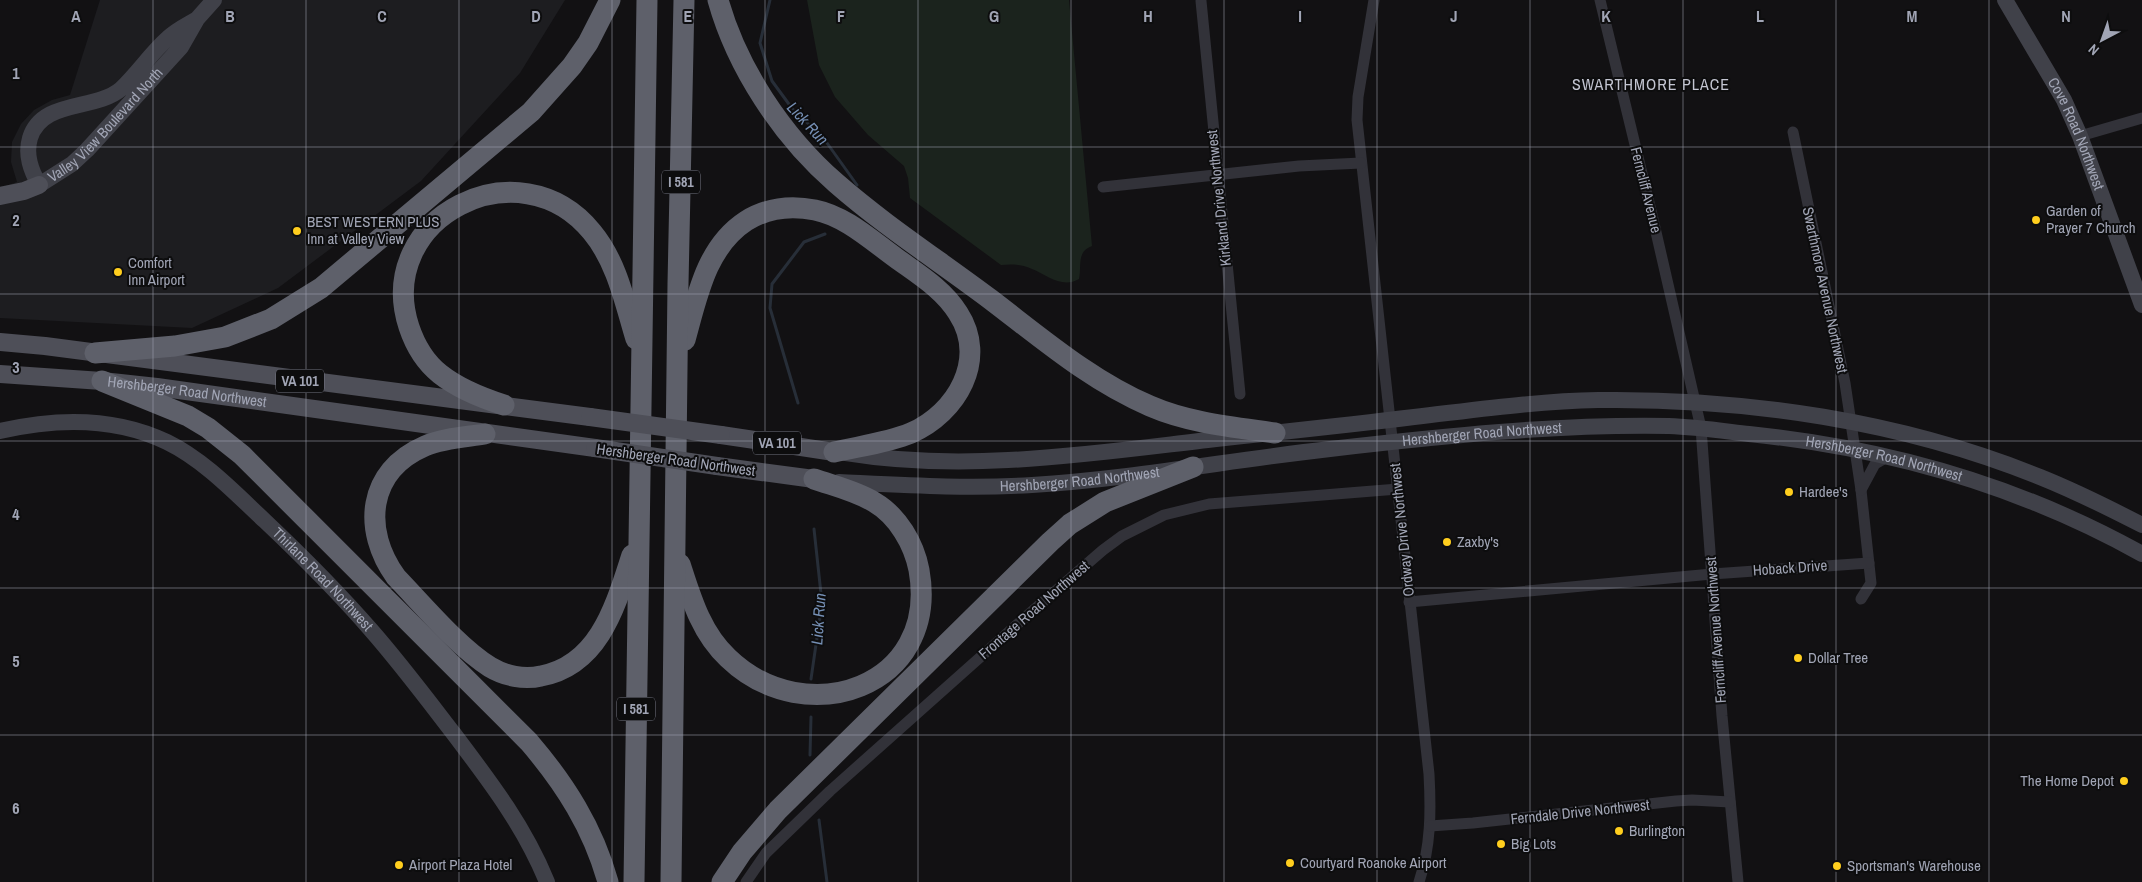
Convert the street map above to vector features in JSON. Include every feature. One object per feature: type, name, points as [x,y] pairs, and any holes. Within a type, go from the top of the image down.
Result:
[{"type":"highway","points":[[95,353],[175,346],[225,337],[271,319],[315,292],[531,112],[572,66],[588,43],[610,0]]},
{"type":"highway","name":"I 581","points":[[634,882],[646,0]]},
{"type":"highway","name":"I 581","points":[[670,882],[684,0]]},
{"type":"highway","points":[[718,0],[731,36],[746,68],[777,117],[819,167],[861,204],[1047,341],[1122,393],[1150,406],[1187,418],[1275,433]]},
{"type":"highway","points":[[504,405],[473,394],[440,374],[428,362],[419,348],[406,317],[404,285],[412,254],[431,226],[451,209],[466,201],[496,193],[524,193],[555,202],[582,221],[604,249],[613,266],[642,358]]},
{"type":"highway","points":[[678,364],[707,267],[716,252],[738,226],[758,215],[787,207],[816,210],[841,219],[942,293],[959,314],[965,327],[970,354],[961,390],[943,412],[928,424],[897,438],[834,452]]},
{"type":"highway","points":[[102,381],[188,416],[208,428],[242,455],[534,748],[564,786],[580,812],[602,862],[608,882]]},
{"type":"highway","points":[[485,434],[426,445],[402,460],[384,483],[378,496],[374,525],[381,554],[396,577],[468,650],[487,665],[504,674],[527,678],[551,674],[574,663],[598,639],[608,622],[639,536]]},
{"type":"highway","points":[[722,882],[742,852],[783,804],[1070,524],[1105,502],[1194,467]]},
{"type":"highway","points":[[675,547],[694,608],[718,648],[742,670],[776,688],[806,695],[840,694],[864,686],[891,667],[910,641],[920,610],[920,581],[917,562],[905,533],[888,513],[875,502],[814,479]]},
{"type":"main road","name":"Valley View Boulevard North","points":[[197,19],[168,37],[121,88],[111,96],[55,112],[37,124],[32,133],[28,154],[30,165],[40,185],[65,170],[88,150],[181,47],[197,19],[214,0]]},
{"type":"main road","name":"Cove Road Northwest","points":[[2005,0],[2064,100],[2137,276],[2142,305]]},
{"type":"main road","points":[[0,196],[24,191],[40,185]]},
{"type":"main road","name":"Hershberger Road Northwest","points":[[0,342],[504,405],[877,458],[981,461],[1028,459],[1512,406],[1597,400],[1696,403],[1747,407],[1850,422],[1924,438],[1977,454],[2040,477],[2142,525]]},
{"type":"main road","name":"Hershberger Road Northwest","points":[[0,374],[102,381],[227,396],[485,434],[814,479],[960,488],[1034,485],[1393,443],[1565,427],[1673,426],[1701,428],[1783,437],[1854,449],[1887,456],[1977,481],[2040,504],[2142,554]]},
{"type":"main road","name":"Thirlane Road Northwest","points":[[0,431],[65,422],[105,422],[128,427],[169,442],[217,477],[309,563],[373,632],[505,802],[536,856],[547,882]]},
{"type":"street","name":"Kirkland Drive Northwest","points":[[1200,0],[1240,394]]},
{"type":"street","name":"Ordway Drive Northwest","points":[[1374,0],[1358,97],[1357,120],[1430,774],[1430,826],[1419,882]]},
{"type":"street","name":"Ferncliff Avenue","points":[[1600,0],[1691,380]]},
{"type":"street","points":[[2080,136],[2142,118]]},
{"type":"street","name":"Swarthmore Avenue Northwest","points":[[1793,132],[1845,384],[1861,490],[1871,583],[1861,598]]},
{"type":"street","points":[[1103,187],[1217,174],[1361,163]]},
{"type":"street","name":"Ferncliff Avenue Northwest","points":[[1691,380],[1701,428],[1738,882]]},
{"type":"street","points":[[1861,490],[1875,464],[1887,456]]},
{"type":"street","name":"Frontage Road Northwest","points":[[746,882],[756,866],[773,846],[830,791],[1013,628],[1103,550],[1122,536],[1164,515],[1209,504],[1398,489]]},
{"type":"street","name":"Hoback Drive","points":[[1410,602],[1712,574],[1869,563]]},
{"type":"street","name":"Ferndale Drive Northwest","points":[[1430,826],[1692,800],[1730,802]]},
{"type":"shaded area","points":[[100,0],[565,0],[520,73],[421,181],[278,288],[192,328],[0,318],[0,188],[17,182],[11,162],[12,142],[21,124],[34,110],[52,100],[70,95]]},
{"type":"shaded area","points":[[807,0],[1069,0],[1092,246],[1082,256],[1079,279],[1073,282],[1061,282],[1024,266],[1001,265],[910,198],[908,178],[904,166],[868,135],[835,97],[819,65]]},
{"type":"waterway","name":"Lick Run","points":[[770,0],[760,43],[772,81],[794,111],[822,136],[857,185]]},
{"type":"waterway","name":"Lick Run","points":[[798,403],[770,308],[772,284],[804,242],[825,234]]},
{"type":"waterway","name":"Lick Run","points":[[811,679],[822,603],[814,529]]},
{"type":"waterway","name":"Lick Run","points":[[810,755],[811,717]]},
{"type":"waterway","name":"Lick Run","points":[[819,820],[827,882]]},
{"type":"place","name":"Garden of Prayer 7 Church","points":[[2036,220]]},
{"type":"place","name":"BEST WESTERN PLUS Inn at Valley View","points":[[297,231]]},
{"type":"place","name":"Comfort Inn Airport","points":[[118,272]]},
{"type":"place","name":"Hardee's","points":[[1789,492]]},
{"type":"place","name":"Zaxby's","points":[[1447,542]]},
{"type":"place","name":"Dollar Tree","points":[[1798,658]]},
{"type":"place","name":"The Home Depot","points":[[2124,781]]},
{"type":"place","name":"Burlington","points":[[1619,831]]},
{"type":"place","name":"Big Lots","points":[[1501,844]]},
{"type":"place","name":"Courtyard Roanoke Airport","points":[[1290,863]]},
{"type":"place","name":"Airport Plaza Hotel","points":[[399,865]]},
{"type":"place","name":"Sportsman's Warehouse","points":[[1837,866]]},
{"type":"district","name":"SWARTHMORE PLACE","points":[[1651,84]]}]
